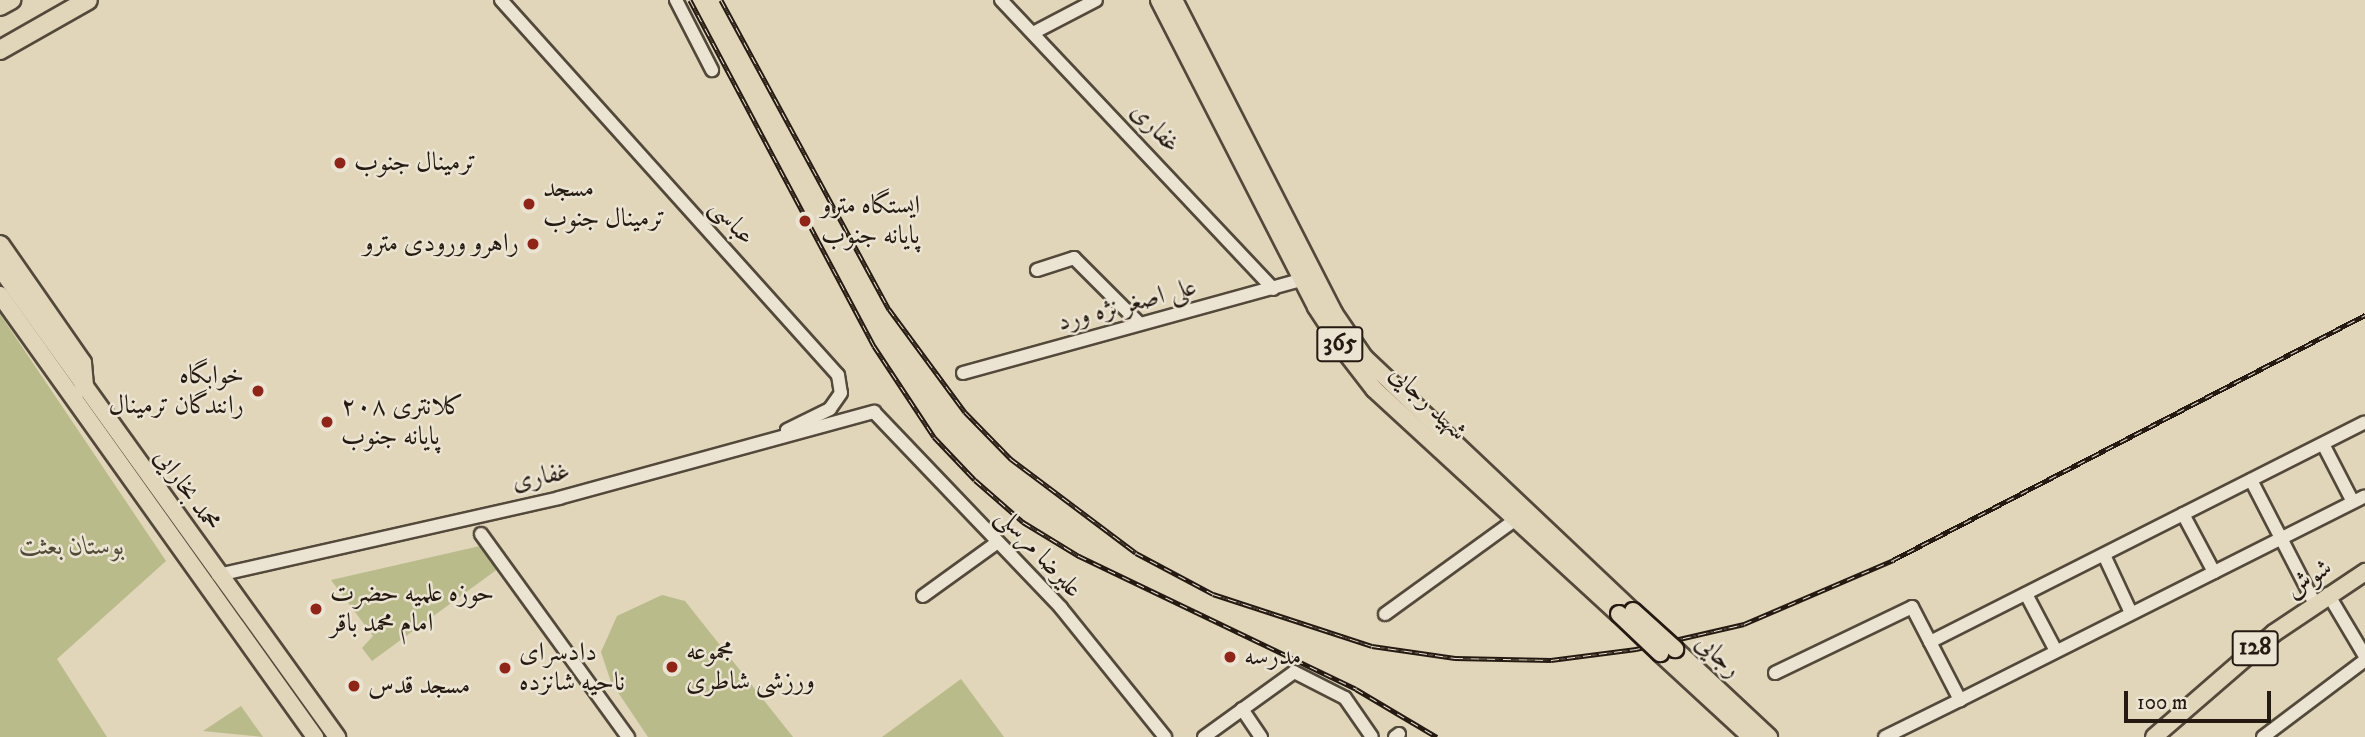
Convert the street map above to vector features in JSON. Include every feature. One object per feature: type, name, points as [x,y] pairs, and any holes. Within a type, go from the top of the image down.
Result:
[{"type":"highway","points":[[0,6],[11,0]]},
{"type":"highway","points":[[0,50],[88,0]]},
{"type":"highway","points":[[0,245],[82,363],[84,388]]},
{"type":"main road","name":"شهید رجایی","points":[[1159,0],[1308,278],[1374,389],[1516,520],[1626,613]]},
{"type":"main road","name":"شهید رجایی","points":[[1174,0],[1308,278],[1385,382],[1626,613]]},
{"type":"main road","name":"محمد بخارایی","points":[[0,268],[218,575],[337,737]]},
{"type":"main road","name":"محمد بخارایی","points":[[0,295],[316,737]]},
{"type":"main road","name":"شوش","points":[[2158,736],[2321,599],[2365,572]]},
{"type":"main road","points":[[214,597],[218,575]]},
{"type":"main road","name":"رجایی","points":[[1626,613],[1769,737]]},
{"type":"main road","name":"رجایی","points":[[1668,651],[1751,737]]},
{"type":"street","name":"عباسی","points":[[501,0],[838,375],[841,393],[825,414],[742,448]]},
{"type":"street","points":[[676,0],[712,70]]},
{"type":"street","name":"غفاری","points":[[1001,0],[1273,289]]},
{"type":"street","points":[[1032,33],[1096,0]]},
{"type":"street","points":[[1037,270],[1074,258],[1140,324]]},
{"type":"street","name":"علی اصغر نژه ورد","points":[[963,373],[1308,278]]},
{"type":"street","name":"غفاری","points":[[218,575],[559,498],[870,412]]},
{"type":"street","name":"علیرضا مرسلی","points":[[870,412],[908,443],[1061,608],[1165,737]]},
{"type":"street","points":[[1930,642],[2365,422]]},
{"type":"street","points":[[1885,737],[2359,499],[2323,443]]},
{"type":"street","points":[[2251,480],[2279,539],[2365,658],[2263,737]]},
{"type":"street","points":[[2183,514],[2214,572]]},
{"type":"street","points":[[1385,614],[1516,520]]},
{"type":"street","points":[[481,534],[628,737]]},
{"type":"street","points":[[923,596],[998,542]]},
{"type":"street","points":[[2104,555],[2131,613]]},
{"type":"street","points":[[2026,594],[2056,651]]},
{"type":"street","points":[[1775,673],[1912,607],[1960,699]]},
{"type":"street","points":[[1204,737],[1294,672],[1345,698],[1371,737]]},
{"type":"street","points":[[1242,709],[1261,737]]},
{"type":"green space","name":"بوستان بعثت","points":[[0,314],[166,561],[57,659],[107,737],[0,737]]},
{"type":"green space","points":[[480,546],[499,568],[372,661],[362,648],[373,636],[331,580]]},
{"type":"green space","name":"مجموعه ورزشی شاطری","points":[[662,595],[685,601],[793,737],[648,737],[611,682],[601,652],[617,616]]},
{"type":"green space","points":[[961,679],[1004,737],[882,737]]},
{"type":"green space","points":[[241,706],[263,737],[203,731]]},
{"type":"railway","points":[[690,0],[874,346],[934,437],[975,480],[1023,522],[1079,556],[1356,689],[1437,737]]},
{"type":"railway","points":[[721,0],[889,309],[965,412],[1011,459],[1136,553],[1213,594],[1372,646],[1455,658],[1551,660],[1636,649],[1744,624],[1893,560],[2365,315]]},
{"type":"place","name":"ترمینال جنوب","points":[[340,163]]},
{"type":"place","name":"مسجد ترمینال جنوب","points":[[529,204]]},
{"type":"place","name":"ایستگاه مترو پایانه جنوب","points":[[805,221]]},
{"type":"place","name":"راهرو ورودی مترو","points":[[533,244]]},
{"type":"place","name":"خوابگاه رانندگان ترمینال","points":[[258,391]]},
{"type":"place","name":"کلانتری ۲۰۸ پایانه جنوب","points":[[327,422]]},
{"type":"place","name":"حوزه علمیه حضرت امام محمد باقر","points":[[316,609]]},
{"type":"place","name":"مدرسه","points":[[1230,657]]},
{"type":"place","name":"مجموعه ورزشی شاطری","points":[[672,667]]},
{"type":"place","name":"دادسرای ناحیه شانزده","points":[[505,668]]},
{"type":"place","name":"مسجد قدس","points":[[354,686]]}]
